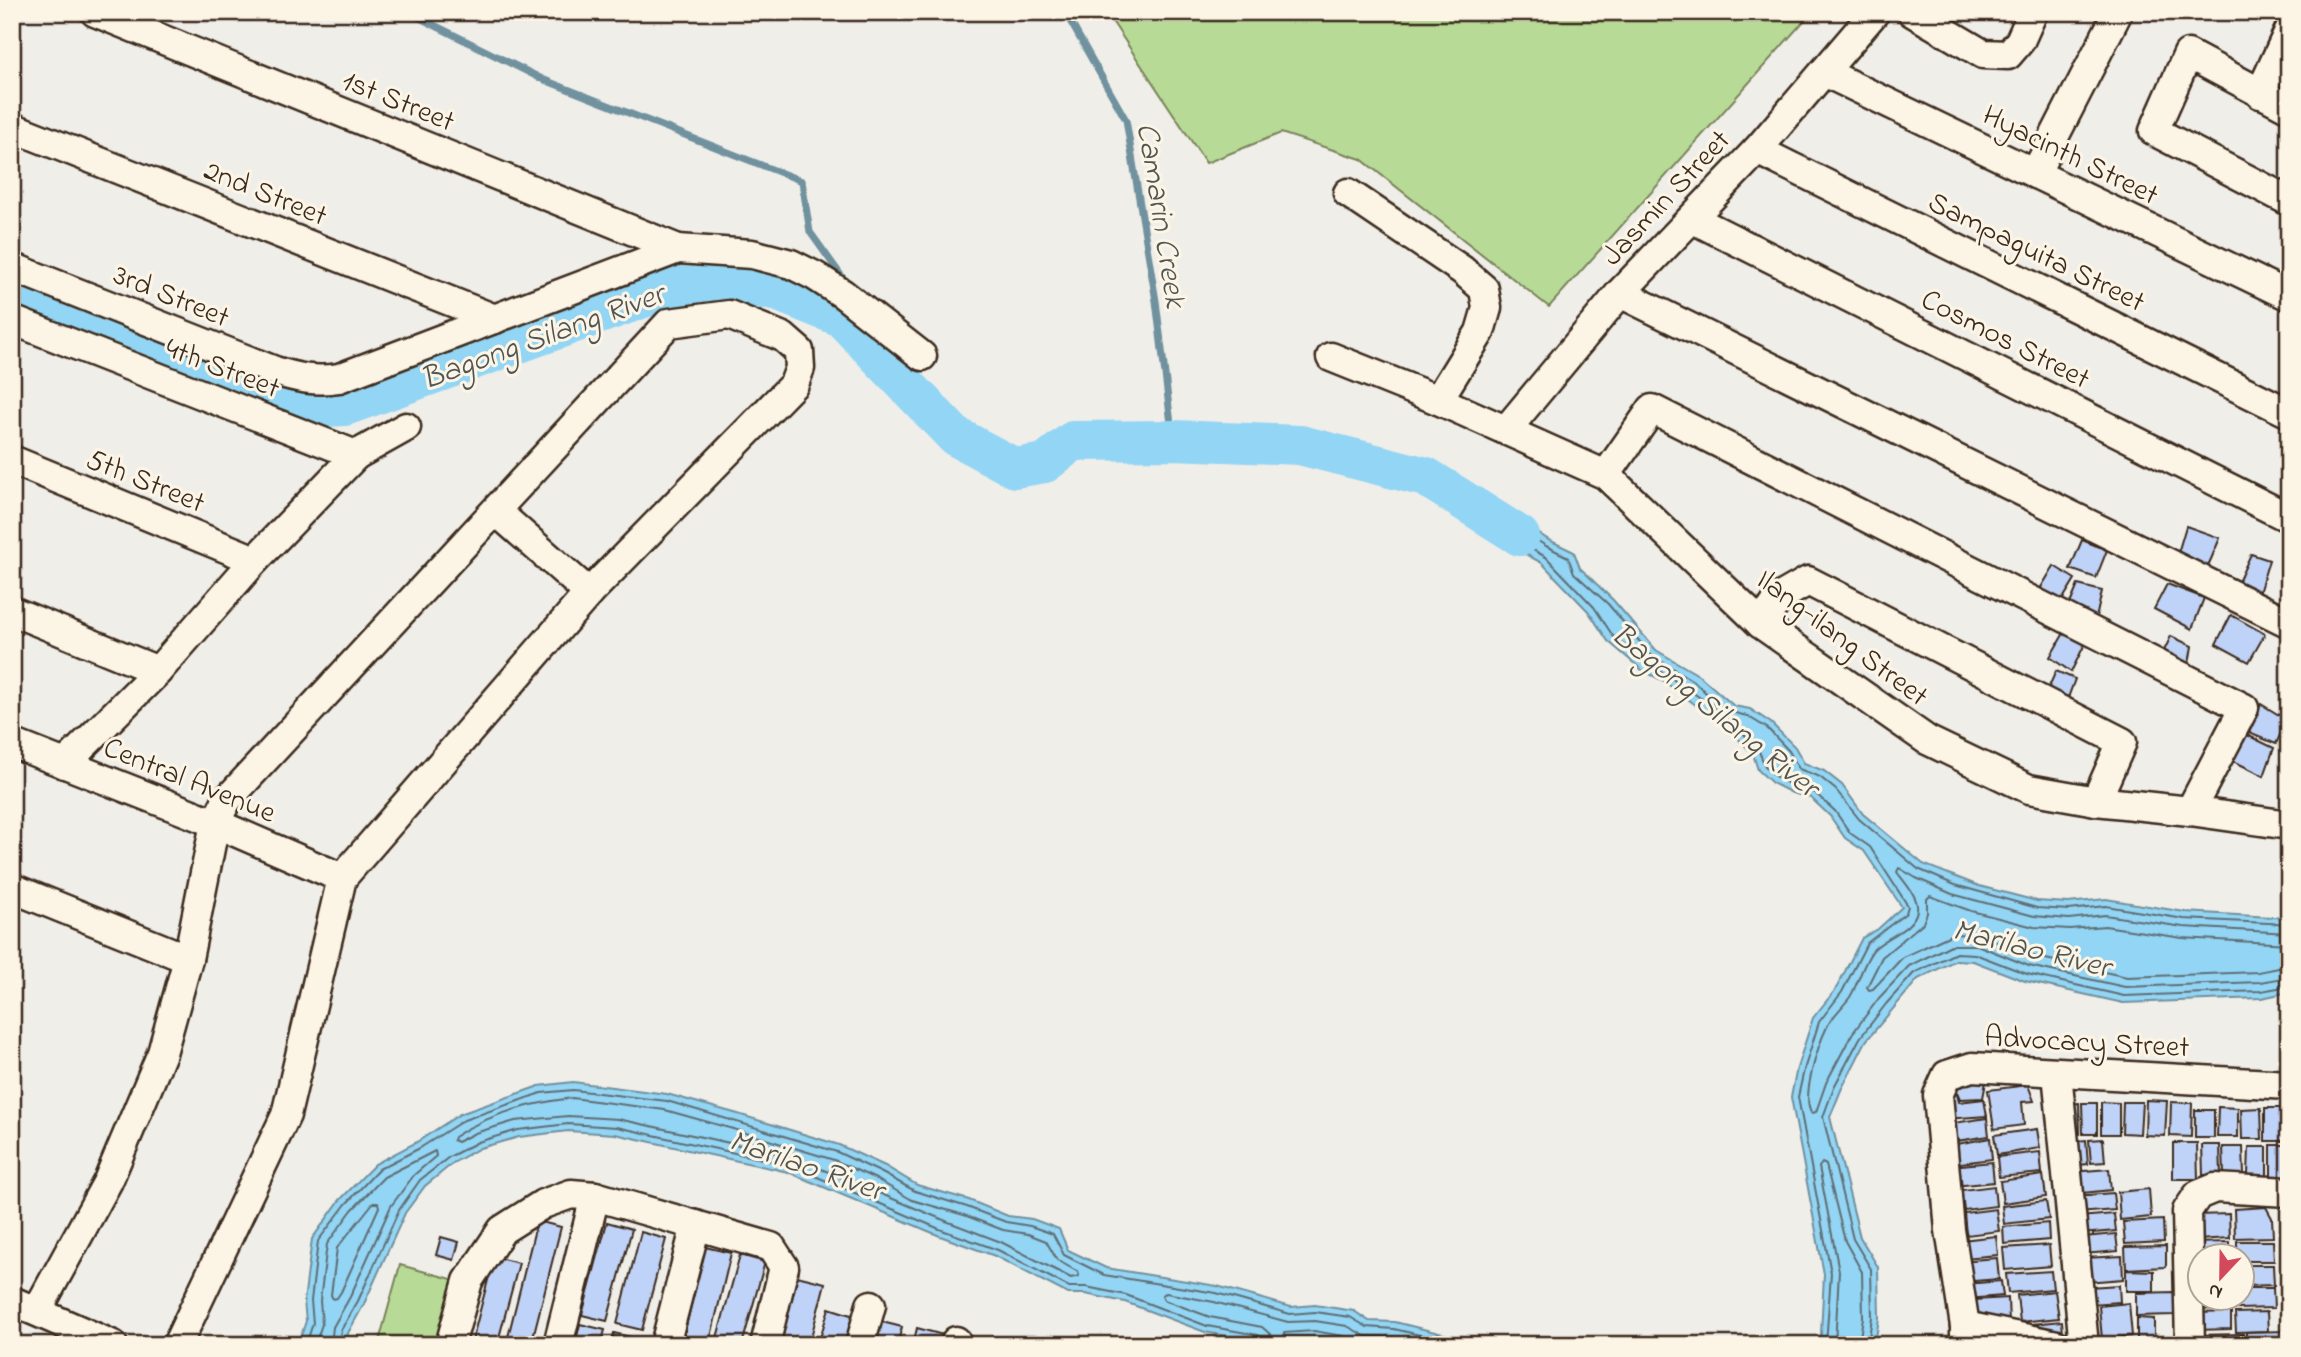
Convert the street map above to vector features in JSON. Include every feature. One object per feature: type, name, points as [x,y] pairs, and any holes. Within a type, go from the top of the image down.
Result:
[{"type":"street","name":"1st Street","points":[[95,12],[678,249]]},
{"type":"street","name":"Jasmin Street","points":[[1506,430],[1620,293],[1756,150],[1875,12]]},
{"type":"street","points":[[1912,12],[1983,54],[2008,55],[2020,41],[2033,12]]},
{"type":"street","points":[[2035,174],[2118,12]]},
{"type":"street","points":[[2260,94],[2289,31]]},
{"type":"street","points":[[2289,108],[2188,54],[2154,131],[2289,201]]},
{"type":"street","name":"Hyacinth Street","points":[[1824,72],[2289,296]]},
{"type":"street","name":"2nd Street","points":[[12,127],[495,318]]},
{"type":"street","name":"Sampaguita Street","points":[[1756,150],[2289,413]]},
{"type":"street","points":[[1348,193],[1462,270],[1484,289],[1487,308],[1480,332],[1438,400]]},
{"type":"street","name":"Cosmos Street","points":[[1693,219],[2289,517]]},
{"type":"street","points":[[495,318],[678,249],[752,254],[791,264],[816,276],[922,356]]},
{"type":"street","name":"3rd Street","points":[[12,267],[275,371],[309,380],[338,378],[495,318]]},
{"type":"street","points":[[1620,293],[2289,623]]},
{"type":"street","points":[[113,1345],[25,1306],[108,1181],[162,1053],[188,959],[215,823],[227,800],[669,323],[729,315],[783,337],[799,351],[800,368],[794,384],[589,593],[342,878],[286,1115],[177,1345]]},
{"type":"street","name":"4th Street","points":[[12,320],[356,455]]},
{"type":"street","name":"Ilang-ilang Street","points":[[1331,357],[1438,400],[1606,475],[1761,624],[1927,740],[2029,789],[2096,801],[2287,821]]},
{"type":"street","points":[[1606,475],[1651,409],[2244,708],[2190,811]]},
{"type":"street","points":[[65,764],[158,671],[255,560],[356,455],[406,427]]},
{"type":"street","name":"5th Street","points":[[12,460],[255,560]]},
{"type":"street","points":[[496,511],[589,593]]},
{"type":"street","points":[[1761,624],[1780,597],[1808,581],[2122,742],[2096,801]]},
{"type":"street","points":[[12,611],[158,671]]},
{"type":"street","name":"Central Avenue","points":[[12,743],[215,823],[342,878]]},
{"type":"street","points":[[12,888],[188,959]]},
{"type":"street","name":"Advocacy Street","points":[[1965,1336],[1938,1096],[1947,1075],[1972,1067],[2289,1085]]},
{"type":"street","points":[[2057,1073],[2084,1345]]},
{"type":"street","points":[[2190,1345],[2187,1211],[2198,1195],[2215,1188],[2289,1192]]},
{"type":"street","points":[[450,1345],[468,1281],[502,1230],[543,1204],[571,1194],[595,1196],[771,1247],[784,1267],[765,1345]]},
{"type":"street","points":[[558,1345],[595,1196]]},
{"type":"street","points":[[665,1345],[696,1225]]},
{"type":"street","points":[[859,1345],[871,1305]]},
{"type":"street","points":[[1965,1336],[2057,1345]]},
{"type":"green space","points":[[1106,12],[1812,12],[1549,307],[1361,159],[1281,133],[1206,163]]},
{"type":"green space","points":[[400,1265],[459,1281],[441,1345],[378,1345]]},
{"type":"water","name":"Marilao River","points":[[1481,497],[1549,540],[1574,552],[1580,568],[1613,600],[1656,650],[1700,676],[1734,706],[1750,709],[1771,723],[1795,747],[1804,763],[1824,771],[1842,785],[1863,814],[1923,864],[1979,886],[2037,901],[2068,903],[2106,899],[2185,912],[2289,918],[2289,992],[2262,998],[2123,1003],[2025,981],[1973,961],[1956,960],[1918,979],[1866,1041],[1830,1117],[1860,1237],[1878,1267],[1879,1318],[1875,1345],[1818,1345],[1824,1274],[1791,1097],[1813,1018],[1836,989],[1862,938],[1878,929],[1902,907],[1864,851],[1845,838],[1830,816],[1811,798],[1792,793],[1772,783],[1758,770],[1753,754],[1731,731],[1662,680],[1643,671],[1608,641],[1588,611],[1542,563],[1490,535],[1468,517]]},
{"type":"water","name":"Marilao River","points":[[573,1082],[667,1094],[839,1145],[885,1166],[917,1185],[969,1200],[1008,1216],[1032,1219],[1059,1229],[1068,1250],[1106,1268],[1217,1286],[1291,1307],[1315,1305],[1354,1311],[1369,1321],[1395,1322],[1447,1335],[1508,1345],[1275,1345],[1205,1332],[1125,1302],[1085,1294],[1068,1294],[995,1256],[940,1236],[788,1172],[615,1134],[568,1131],[519,1137],[480,1148],[453,1163],[425,1186],[405,1213],[348,1333],[346,1345],[298,1345],[306,1321],[304,1301],[312,1239],[340,1200],[375,1164],[417,1142],[460,1114],[539,1086]]},
{"type":"building","points":[[2186,526],[2220,538],[2206,571],[2178,553]]},
{"type":"building","points":[[2082,540],[2107,550],[2096,578],[2070,569]]},
{"type":"building","points":[[2251,554],[2269,560],[2259,593],[2238,582]]},
{"type":"building","points":[[2054,566],[2075,579],[2061,602],[2040,589]]},
{"type":"building","points":[[2167,584],[2204,598],[2192,629],[2154,609]]},
{"type":"building","points":[[2078,585],[2102,591],[2095,623],[2067,611]]},
{"type":"building","points":[[2231,615],[2265,634],[2249,662],[2216,644]]},
{"type":"building","points":[[2064,633],[2085,644],[2071,672],[2050,657]]},
{"type":"building","points":[[2171,636],[2192,646],[2188,670],[2161,657]]},
{"type":"building","points":[[2056,671],[2075,679],[2066,703],[2047,691]]},
{"type":"building","points":[[2261,704],[2287,720],[2276,744],[2249,733]]},
{"type":"building","points":[[2243,733],[2274,748],[2264,776],[2229,759]]},
{"type":"building","points":[[1970,1078],[1986,1082],[1983,1098],[1960,1099],[1957,1092],[1959,1080]]},
{"type":"building","points":[[2028,1085],[2034,1101],[2022,1102],[2024,1125],[1994,1129],[1988,1090]]},
{"type":"building","points":[[1957,1094],[1959,1102],[1984,1099],[1987,1116],[1945,1119],[1943,1096]]},
{"type":"building","points":[[2146,1100],[2167,1101],[2165,1136],[2145,1135]]},
{"type":"building","points":[[2101,1102],[2119,1103],[2119,1134],[2101,1134]]},
{"type":"building","points":[[2123,1102],[2142,1102],[2140,1134],[2122,1133]]},
{"type":"building","points":[[2171,1102],[2192,1103],[2191,1137],[2170,1136]]},
{"type":"building","points":[[2079,1103],[2080,1134],[2067,1134],[2066,1104]]},
{"type":"building","points":[[2082,1103],[2097,1103],[2097,1134],[2083,1134]]},
{"type":"building","points":[[2218,1107],[2238,1108],[2238,1137],[2217,1137]]},
{"type":"building","points":[[2261,1108],[2262,1139],[2242,1139],[2241,1109]]},
{"type":"building","points":[[2265,1108],[2288,1108],[2288,1141],[2265,1141]]},
{"type":"building","points":[[2195,1110],[2214,1110],[2214,1138],[2195,1138]]},
{"type":"building","points":[[1987,1118],[1989,1136],[1950,1142],[1947,1124]]},
{"type":"building","points":[[2037,1129],[2040,1148],[1997,1155],[1994,1135]]},
{"type":"building","points":[[1990,1138],[1992,1159],[1953,1164],[1951,1145]]},
{"type":"building","points":[[2103,1139],[2105,1162],[2091,1163],[2089,1140]]},
{"type":"building","points":[[2086,1140],[2088,1164],[2070,1166],[2067,1142]]},
{"type":"building","points":[[2173,1143],[2197,1143],[2198,1179],[2173,1179]]},
{"type":"building","points":[[2202,1145],[2220,1145],[2221,1175],[2203,1175]]},
{"type":"building","points":[[2271,1145],[2289,1145],[2289,1178],[2271,1177]]},
{"type":"building","points":[[2223,1147],[2243,1147],[2244,1175],[2224,1175]]},
{"type":"building","points":[[2249,1147],[2267,1147],[2267,1176],[2248,1175]]},
{"type":"building","points":[[2040,1152],[2042,1173],[1999,1177],[1997,1157]]},
{"type":"building","points":[[1992,1162],[1994,1182],[1954,1186],[1951,1166]]},
{"type":"building","points":[[2109,1169],[2111,1190],[2073,1194],[2071,1172]]},
{"type":"building","points":[[2043,1175],[2046,1197],[2003,1203],[2000,1181]]},
{"type":"building","points":[[1994,1186],[1996,1206],[1957,1211],[1954,1191]]},
{"type":"building","points":[[2149,1189],[2151,1217],[2120,1220],[2118,1192]]},
{"type":"building","points":[[2113,1193],[2115,1210],[2078,1213],[2076,1196]]},
{"type":"building","points":[[2046,1201],[2049,1219],[2004,1224],[2002,1206]]},
{"type":"building","points":[[2266,1207],[2272,1218],[2273,1237],[2235,1238],[2234,1209]]},
{"type":"building","points":[[1996,1209],[1999,1231],[1959,1236],[1956,1214]]},
{"type":"building","points":[[2114,1214],[2116,1231],[2081,1234],[2079,1217]]},
{"type":"building","points":[[2229,1214],[2230,1238],[2197,1240],[2195,1215]]},
{"type":"building","points":[[2163,1220],[2164,1242],[2125,1244],[2123,1222]]},
{"type":"building","points":[[537,1221],[561,1227],[531,1345],[506,1345]]},
{"type":"building","points":[[607,1222],[632,1229],[607,1321],[582,1315]]},
{"type":"building","points":[[2048,1223],[2049,1240],[2004,1244],[2003,1227]]},
{"type":"building","points":[[641,1232],[666,1239],[642,1330],[617,1324]]},
{"type":"building","points":[[2116,1234],[2118,1251],[2084,1254],[2083,1237]]},
{"type":"building","points":[[1996,1236],[1998,1255],[1964,1258],[1962,1240]]},
{"type":"building","points":[[441,1237],[459,1242],[454,1260],[436,1255]]},
{"type":"building","points":[[2273,1241],[2274,1261],[2256,1261],[2256,1242],[2237,1242]]},
{"type":"building","points":[[2049,1245],[2051,1266],[2005,1270],[2003,1248]]},
{"type":"building","points":[[2166,1246],[2166,1267],[2126,1269],[2125,1247]]},
{"type":"building","points":[[705,1247],[731,1253],[709,1345],[683,1339]]},
{"type":"building","points":[[740,1255],[765,1262],[742,1345],[715,1345]]},
{"type":"building","points":[[2122,1256],[2123,1279],[2086,1282],[2084,1258]]},
{"type":"building","points":[[494,1257],[519,1263],[497,1345],[471,1345]]},
{"type":"building","points":[[1997,1258],[1999,1279],[1962,1282],[1959,1261]]},
{"type":"building","points":[[2256,1265],[2273,1265],[2274,1285],[2256,1286]]},
{"type":"building","points":[[2126,1270],[2154,1271],[2154,1291],[2126,1291]]},
{"type":"building","points":[[2051,1271],[2053,1289],[2008,1293],[2006,1274]]},
{"type":"building","points":[[797,1276],[825,1283],[809,1345],[780,1345]]},
{"type":"building","points":[[2001,1281],[2003,1296],[1967,1299],[1965,1284]]},
{"type":"building","points":[[2119,1285],[2120,1302],[2090,1304],[2089,1287]]},
{"type":"building","points":[[2256,1288],[2273,1288],[2274,1308],[2256,1308]]},
{"type":"building","points":[[2055,1291],[2059,1318],[2020,1322],[2017,1295]]},
{"type":"building","points":[[2174,1292],[2174,1315],[2136,1316],[2136,1293]]},
{"type":"building","points":[[2008,1298],[2009,1324],[1975,1317],[1974,1300]]},
{"type":"building","points":[[2129,1303],[2132,1336],[2102,1339],[2099,1306]]},
{"type":"building","points":[[829,1308],[854,1316],[846,1345],[818,1345]]},
{"type":"building","points":[[2231,1312],[2231,1329],[2196,1330],[2196,1313]]},
{"type":"building","points":[[2267,1312],[2268,1331],[2236,1332],[2235,1313]]},
{"type":"building","points":[[2137,1318],[2154,1319],[2154,1342],[2137,1342]]},
{"type":"building","points":[[878,1321],[902,1327],[897,1345],[872,1345]]},
{"type":"building","points":[[2062,1321],[2063,1333],[2034,1336],[2033,1324]]},
{"type":"building","points":[[580,1324],[605,1330],[601,1345],[575,1345]]},
{"type":"building","points":[[917,1328],[943,1335],[940,1345],[913,1345]]},
{"type":"building","points":[[2285,1331],[2285,1345],[2246,1345],[2246,1332]]},
{"type":"building","points":[[614,1333],[639,1339],[637,1345],[611,1345]]},
{"type":"building","points":[[2243,1334],[2243,1345],[2197,1345],[2197,1335]]},
{"type":"waterway","points":[[408,12],[542,79],[802,181],[810,232],[848,285]]},
{"type":"waterway","name":"Camarin Creek","points":[[1065,12],[1126,120],[1156,301],[1173,440]]},
{"type":"waterway","name":"Bagong Silang River","points":[[12,291],[309,408],[345,406],[677,286],[771,289],[841,317],[955,436],[1015,468],[1045,463],[1073,441],[1173,440],[1300,445],[1426,477],[1520,536]]},
{"type":"waterway","points":[[865,325],[869,348]]}]
